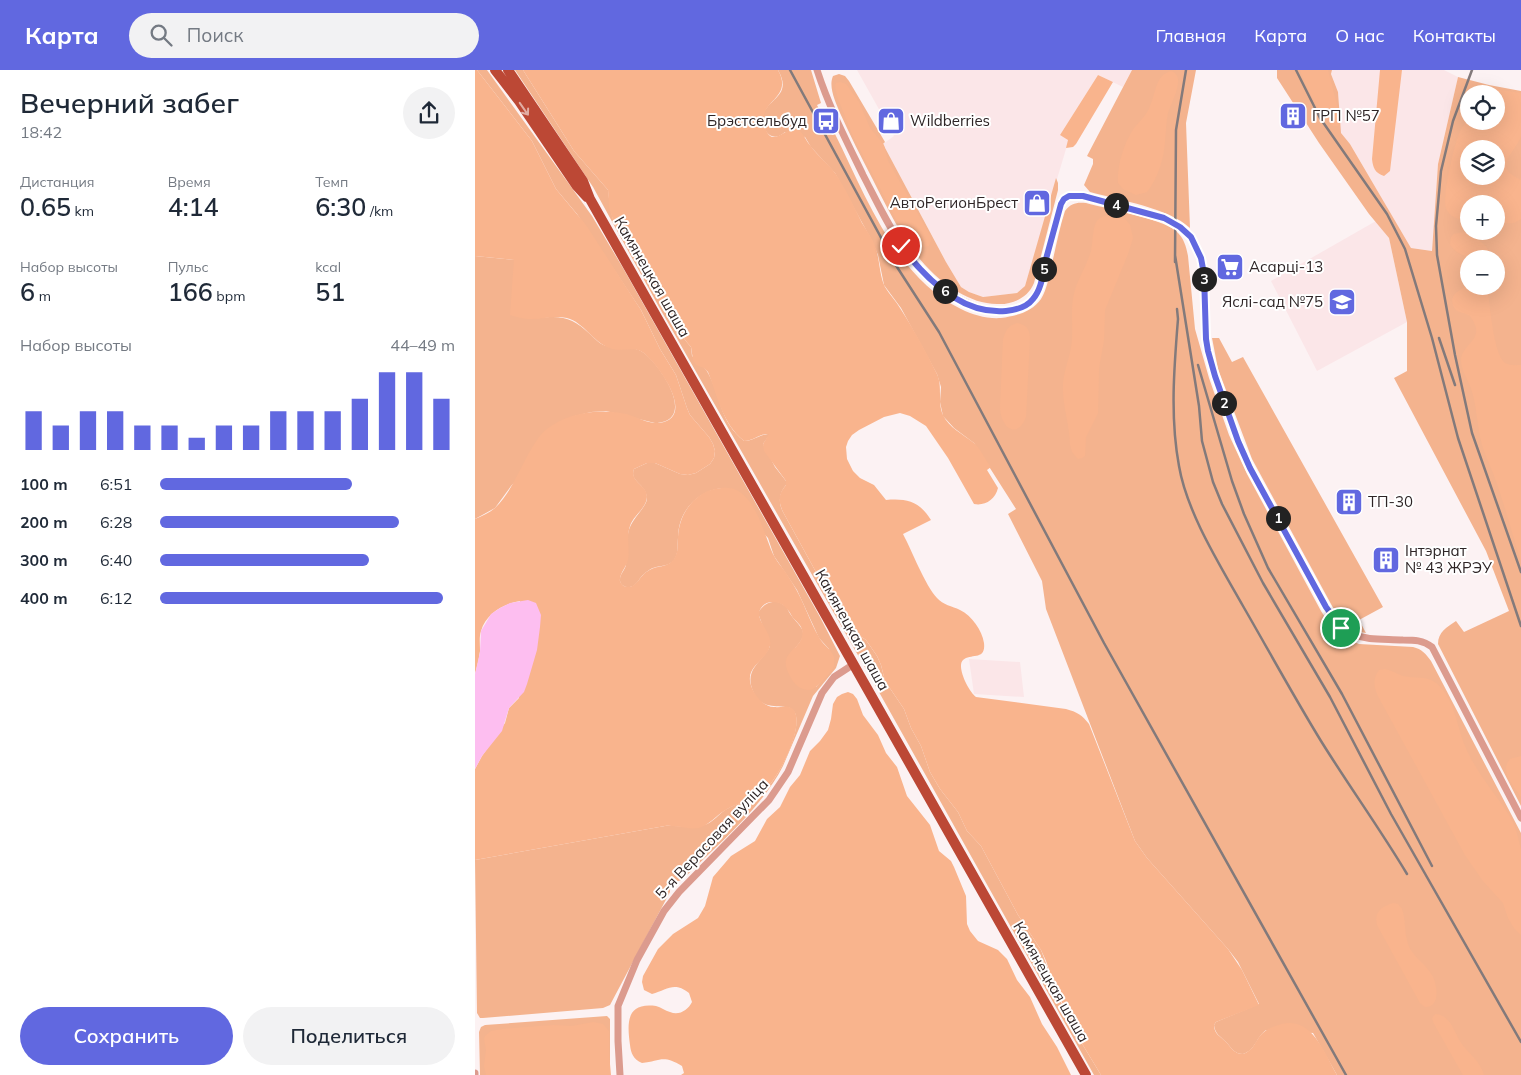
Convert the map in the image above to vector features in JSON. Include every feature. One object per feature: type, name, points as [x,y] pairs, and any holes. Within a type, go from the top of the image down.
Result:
[{"type":"main road","name":"Камянецкая шаша","points":[[495,70],[519,101],[576,184],[590,200]]},
{"type":"main road","name":"Камянецкая шаша","points":[[508,70],[583,181],[590,200],[1086,1075]]},
{"type":"street","points":[[817,70],[834,118],[901,246],[913,262],[939,287],[969,304],[979,308],[1001,311],[1020,308],[1034,298],[1041,281],[1061,204],[1069,196],[1083,196],[1152,214],[1175,224],[1187,234],[1196,246],[1201,258],[1204,274],[1206,339],[1209,358],[1238,441],[1250,468],[1326,607],[1341,628],[1355,636],[1420,640],[1432,647],[1521,818]]},
{"type":"street","name":"5-я Верасовая вуліца","points":[[620,1075],[618,1006],[637,960],[664,911],[679,892],[769,800],[788,772],[822,693],[834,677],[854,664]]},
{"type":"shaded area","points":[[475,70],[477,70],[532,141],[556,189],[586,225],[641,310],[660,349],[676,375],[690,415],[709,437],[715,451],[714,458],[710,464],[696,473],[688,475],[680,474],[655,463],[647,463],[634,469],[635,479],[644,489],[647,498],[630,526],[628,534],[628,560],[621,576],[621,583],[628,587],[631,586],[648,571],[665,565],[674,559],[677,553],[679,527],[682,518],[693,501],[700,495],[719,488],[729,488],[738,491],[752,505],[774,556],[796,589],[820,639],[834,657],[834,666],[815,687],[805,690],[799,687],[790,676],[786,667],[786,661],[788,655],[800,642],[802,637],[801,627],[781,604],[770,602],[761,608],[759,617],[769,635],[770,646],[764,657],[752,670],[750,681],[758,698],[770,707],[790,707],[795,711],[797,724],[795,734],[781,768],[762,793],[729,808],[699,828],[665,826],[475,860],[475,769],[505,723],[509,708],[519,698],[520,601],[502,607],[491,615],[483,625],[480,633],[480,651],[475,674],[475,519],[495,508],[500,502],[510,489],[537,440],[544,431],[555,423],[575,415],[606,411],[659,423],[670,419],[675,412],[675,402],[666,380],[651,360],[641,351],[633,349],[617,350],[607,347],[570,319],[559,317],[528,319],[510,315],[514,260],[475,256]]},
{"type":"shaded area","points":[[477,70],[487,70],[592,216],[820,617],[840,656],[836,668],[813,696],[783,766],[763,797],[751,812],[682,880],[668,884],[670,892],[610,1005],[603,1008],[483,1018],[480,1018],[477,1013],[475,860],[665,826],[702,826],[712,821],[725,810],[763,792],[775,777],[787,755],[792,743],[796,721],[795,713],[791,709],[767,705],[761,702],[755,695],[751,685],[751,673],[770,646],[758,613],[767,604],[775,602],[783,605],[802,630],[802,638],[795,648],[816,687],[831,670],[829,649],[819,638],[797,590],[774,556],[768,538],[721,488],[712,490],[696,499],[685,512],[679,529],[677,555],[672,562],[649,570],[631,587],[622,585],[620,577],[626,565],[629,529],[647,498],[644,489],[634,477],[634,469],[647,463],[655,463],[680,474],[688,475],[696,473],[710,464],[714,458],[715,451],[709,437],[690,415],[676,375],[660,349],[641,310],[577,214],[556,189],[532,141]]},
{"type":"shaded area","points":[[515,70],[523,70],[574,151],[608,190],[614,223],[644,271],[651,286],[691,347],[692,356],[708,373],[730,426],[744,441],[770,434],[763,444],[775,467],[786,481],[780,498],[783,512],[830,594],[840,619],[851,630],[866,640],[877,656],[885,681],[904,709],[911,728],[921,746],[930,772],[940,789],[958,812],[967,831],[981,846],[1018,915],[1041,950],[1060,1000],[1078,1037],[1101,1075],[1094,1075],[593,187]]},
{"type":"shaded area","points":[[523,70],[778,70],[782,80],[781,88],[765,112],[763,120],[766,130],[769,135],[776,137],[791,129],[798,130],[836,174],[874,243],[885,287],[910,324],[937,374],[940,384],[940,405],[943,415],[953,427],[979,448],[991,467],[987,470],[998,488],[995,496],[989,501],[982,504],[974,504],[948,458],[926,426],[910,416],[900,413],[884,417],[859,430],[852,435],[846,447],[847,459],[853,471],[860,478],[874,485],[886,500],[912,502],[922,509],[931,520],[903,534],[932,592],[942,602],[969,616],[981,633],[984,643],[983,652],[977,656],[966,658],[961,663],[962,673],[967,685],[976,697],[1066,709],[1084,718],[1089,724],[1135,841],[1147,858],[1228,949],[1242,970],[1259,1005],[1216,1022],[1214,1028],[1216,1033],[1235,1052],[1243,1054],[1250,1050],[1261,1035],[1270,1028],[1292,1023],[1302,1026],[1316,1039],[1337,1075],[1101,1075],[1069,1019],[1041,950],[1018,915],[981,846],[967,831],[958,812],[940,789],[930,772],[921,746],[911,728],[904,709],[885,681],[877,656],[866,640],[851,630],[840,619],[830,594],[783,512],[780,498],[786,481],[764,451],[763,444],[769,434],[744,441],[730,426],[708,372],[696,365],[693,360],[691,347],[674,320],[654,295],[644,271],[614,223],[609,207],[608,190],[574,151]]},
{"type":"shaded area","points":[[778,70],[811,70],[821,103],[817,105],[832,135],[835,134],[871,208],[900,256],[918,277],[938,295],[975,315],[996,318],[1012,316],[1023,313],[1041,299],[1046,287],[1065,211],[1074,204],[1086,203],[1133,214],[1168,226],[1181,236],[1188,256],[1195,329],[1209,378],[1229,435],[1247,474],[1321,611],[1330,625],[1342,637],[1359,644],[1413,647],[1425,654],[1431,661],[1521,833],[1521,1075],[1337,1075],[1313,1033],[1266,1030],[1251,1050],[1240,1054],[1235,1052],[1217,1033],[1214,1025],[1216,1022],[1259,1004],[1238,962],[1147,858],[1135,841],[1046,609],[1042,581],[1008,514],[1016,509],[974,443],[954,428],[943,416],[940,402],[941,387],[937,374],[901,308],[884,285],[878,255],[871,239],[835,173],[811,147],[805,137],[785,132],[775,137],[765,130],[763,115],[778,96],[783,86]]},
{"type":"shaded area","points":[[857,70],[1132,70],[1123,87],[1098,75],[1060,135],[1069,139],[1025,286],[1017,293],[983,297],[961,287],[946,262],[883,144],[894,136]]},
{"type":"shaded area","points":[[1132,70],[1196,70],[1186,123],[1190,228],[1170,215],[1090,192],[1084,185],[1093,164],[1093,159],[1087,156]]},
{"type":"shaded area","points":[[1277,70],[1332,70],[1331,74],[1338,92],[1341,133],[1350,144],[1411,248],[1432,251],[1438,164],[1458,77],[1489,85],[1460,85],[1460,130],[1505,130],[1505,88],[1521,91],[1521,806],[1438,644],[1441,633],[1456,621],[1464,632],[1509,611],[1486,551],[1394,378],[1407,371],[1407,322],[1389,238],[1369,214],[1319,143],[1277,78]]},
{"type":"shaded area","points":[[1300,70],[1328,70],[1341,121],[1338,126],[1333,126],[1318,107]]},
{"type":"shaded area","points":[[1332,70],[1444,70],[1458,77],[1438,164],[1432,251],[1411,248],[1350,144],[1340,133],[1338,92],[1331,74]]},
{"type":"shaded area","points":[[1380,70],[1402,70],[1390,171],[1384,176],[1375,170],[1372,159]]},
{"type":"shaded area","points":[[1171,71],[1176,75],[1178,83],[1168,113],[1162,161],[1154,181],[1147,192],[1136,195],[1123,189],[1118,183],[1122,154],[1134,128],[1149,109],[1159,81],[1162,76]]},
{"type":"shaded area","points":[[839,74],[845,76],[849,81],[885,142],[883,144],[946,262],[961,287],[969,292],[983,297],[1017,293],[1025,286],[1056,178],[1058,190],[1034,283],[1028,293],[1019,300],[1003,304],[992,304],[972,299],[943,281],[917,256],[897,226],[840,113],[831,85],[833,76]]},
{"type":"shaded area","points":[[1098,75],[1113,82],[1076,144],[1073,147],[1066,148],[1068,140],[1060,135]]},
{"type":"shaded area","points":[[836,83],[846,84],[859,102],[870,128],[884,145],[888,161],[930,235],[929,246],[919,246],[906,235],[899,225],[852,134],[837,96],[835,86]]},
{"type":"shaded area","points":[[1505,91],[1521,93],[1521,136],[1506,164],[1507,170],[1521,180],[1521,219],[1512,223],[1505,223],[1505,195],[1460,195],[1460,219],[1450,214],[1445,202],[1449,171],[1461,130],[1505,130]]},
{"type":"shaded area","points":[[1110,215],[1126,220],[1130,225],[1133,238],[1105,310],[1104,340],[1099,368],[1098,413],[1086,437],[1085,456],[1078,459],[1072,452],[1070,445],[1063,392],[1072,340],[1073,296],[1091,251],[1095,224],[1104,216]]},
{"type":"shaded area","name":"Яслі-сад №75","points":[[1376,221],[1389,238],[1407,322],[1317,371],[1271,281]]},
{"type":"shaded area","points":[[1460,233],[1460,240],[1478,240],[1488,250],[1460,250],[1460,254],[1450,245],[1451,237]]},
{"type":"shaded area","points":[[475,256],[514,260],[539,318],[555,317],[573,321],[603,344],[612,347],[636,349],[644,353],[659,369],[666,380],[675,403],[674,413],[668,420],[655,423],[606,411],[575,416],[511,486],[495,508],[475,519]]},
{"type":"shaded area","points":[[1460,291],[1460,295],[1488,295],[1495,339],[1501,358],[1507,364],[1521,365],[1521,562],[1495,479],[1482,445],[1473,395],[1462,367],[1461,359],[1474,338],[1476,332],[1475,325],[1470,316],[1454,308],[1452,300]]},
{"type":"shaded area","points":[[1017,323],[1027,327],[1030,337],[1026,417],[1022,424],[1014,430],[1006,426],[1000,408],[1003,339],[1008,329]]},
{"type":"shaded area","points":[[1212,338],[1219,338],[1232,362],[1243,357],[1383,607],[1359,620],[1366,633],[1350,627],[1337,615],[1252,459],[1218,369]]},
{"type":"shaded area","points":[[528,600],[536,603],[541,615],[537,650],[527,684],[524,692],[509,708],[502,731],[482,756],[475,769],[475,674],[480,652],[481,631],[491,614],[500,608],[510,603]]},
{"type":"shaded area","points":[[969,659],[1020,662],[1024,697],[974,694]]},
{"type":"shaded area","points":[[1385,669],[1407,677],[1428,679],[1441,688],[1453,708],[1471,759],[1512,821],[1521,849],[1521,935],[1508,918],[1503,903],[1483,881],[1465,855],[1379,698],[1375,681],[1379,670]]},
{"type":"shaded area","points":[[848,692],[857,699],[863,715],[878,735],[886,753],[897,767],[907,796],[930,825],[939,851],[951,861],[966,896],[967,924],[970,931],[978,941],[998,950],[1007,959],[1017,980],[1030,997],[1042,1024],[1057,1047],[1071,1075],[681,1075],[684,1073],[682,1066],[676,1062],[662,1059],[642,1063],[633,1056],[630,1048],[629,1022],[634,1011],[639,1007],[656,1006],[673,1013],[680,1013],[686,1010],[692,1002],[689,993],[684,989],[670,987],[652,994],[644,990],[643,976],[658,949],[673,934],[698,918],[705,906],[713,877],[731,856],[755,841],[767,819],[780,807],[790,787],[800,775],[810,751],[828,730],[833,704],[837,697]]},
{"type":"shaded area","points":[[1521,756],[1521,797],[1509,779],[1506,769],[1510,759]]},
{"type":"shaded area","points":[[1393,903],[1398,904],[1402,909],[1410,948],[1435,981],[1436,998],[1430,1006],[1425,1007],[1420,1003],[1377,925],[1376,920],[1379,911]]},
{"type":"shaded area","points":[[1436,1014],[1449,1021],[1461,1043],[1477,1062],[1484,1075],[1463,1075],[1434,1024],[1432,1018]]},
{"type":"shaded area","points":[[607,1016],[610,1019],[610,1075],[480,1075],[479,1032],[481,1027],[485,1025]]},
{"type":"shaded area","points":[[593,1022],[603,1024],[609,1031],[611,1075],[486,1075],[484,1039],[491,1031],[553,1025],[572,1026]]},
{"type":"railway","points":[[790,70],[897,267],[939,332],[1104,643],[1346,1075]]},
{"type":"railway","points":[[1175,262],[1176,130],[1186,70]]},
{"type":"railway","points":[[1296,70],[1320,118],[1387,214],[1405,249],[1432,338],[1458,438],[1521,626]]},
{"type":"railway","points":[[1472,70],[1453,121],[1441,171],[1436,226],[1437,255],[1455,355],[1472,433],[1521,572]]},
{"type":"railway","points":[[1175,255],[1199,406],[1202,441],[1213,482],[1222,504],[1263,583],[1330,697],[1391,814],[1521,1042]]},
{"type":"railway","points":[[1177,309],[1174,430],[1179,466],[1189,502],[1205,538],[1301,708],[1407,874]]},
{"type":"railway","points":[[1439,338],[1455,385]]},
{"type":"railway","points":[[1198,365],[1232,481],[1244,514],[1268,568],[1342,694],[1432,866]]},
{"type":"place","name":"ГРП №57","points":[[1293,116]]},
{"type":"place","name":"Брэстсельбуд","points":[[826,121]]},
{"type":"place","name":"Wildberries","points":[[891,121]]},
{"type":"place","name":"АвтоРегионБрест","points":[[1037,203]]},
{"type":"place","name":"Асарці-13","points":[[1230,267]]},
{"type":"place","name":"Яслі-сад №75","points":[[1342,302]]},
{"type":"place","name":"ТП-30","points":[[1349,502]]},
{"type":"place","name":"Інтэрнат № 43 ЖРЭУ","points":[[1386,560]]},
{"type":"route","points":[[901,246],[925,275],[939,287],[979,308],[1001,311],[1020,308],[1034,298],[1041,281],[1061,204],[1069,196],[1083,196],[1152,214],[1164,218],[1184,230],[1191,237],[1201,258],[1204,274],[1208,351],[1238,441],[1250,468],[1326,607],[1341,628]]}]
